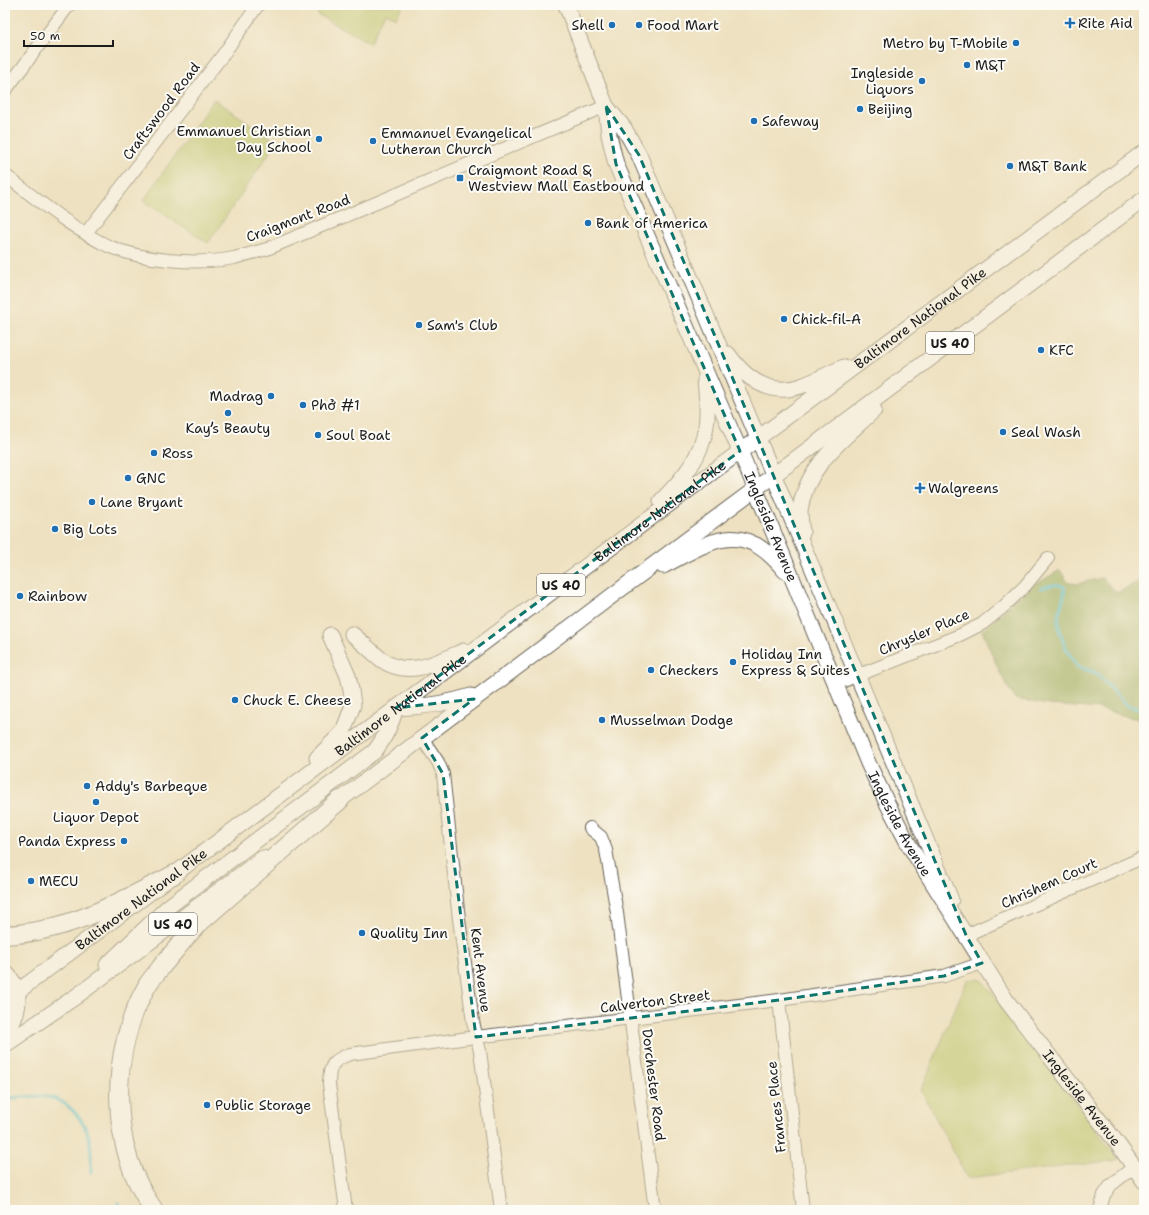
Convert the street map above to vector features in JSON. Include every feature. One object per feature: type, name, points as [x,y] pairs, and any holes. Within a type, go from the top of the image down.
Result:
[{"type":"highway","points":[[154,1210],[132,1171],[124,1143],[119,1108],[118,1081],[123,1050],[133,1018],[148,984],[177,947],[197,925],[340,800]]},
{"type":"highway","points":[[5,935],[36,932],[73,923],[93,915],[175,874]]},
{"type":"highway","points":[[5,974],[9,978],[11,997],[16,1009],[5,1035]]},
{"type":"main road","name":"Ingleside Avenue","points":[[566,5],[606,106],[609,135],[616,164],[756,488],[868,763],[886,801],[909,845],[1006,1000],[1135,1166],[1144,1180]]},
{"type":"main road","name":"Ingleside Avenue","points":[[606,106],[624,128],[639,156],[966,936]]},
{"type":"main road","name":"Baltimore National Pike","points":[[11,997],[740,451],[1144,152]]},
{"type":"main road","name":"US 40","points":[[5,1046],[78,995],[1144,199]]},
{"type":"main road","points":[[716,338],[736,365],[750,378],[775,390],[801,386],[869,356]]},
{"type":"main road","points":[[804,547],[800,513],[807,484],[815,469],[826,456],[924,363]]},
{"type":"main road","points":[[633,531],[682,479],[694,460],[702,442],[706,426],[707,408],[704,366]]},
{"type":"main road","points":[[625,586],[702,545],[727,538],[751,542],[763,548],[774,557],[795,582]]},
{"type":"main road","points":[[352,634],[383,661],[395,667],[408,669],[420,668],[436,663],[490,639]]},
{"type":"main road","points":[[287,790],[343,732],[353,705],[348,676],[330,635]]},
{"type":"main road","points":[[78,995],[119,952],[168,907],[375,751],[384,739],[396,708],[425,707],[452,702],[482,693]]},
{"type":"street","points":[[5,91],[69,5]]},
{"type":"street","name":"Craftswood Road","points":[[86,233],[222,56],[258,5]]},
{"type":"street","name":"Craigmont Road","points":[[5,175],[64,219],[109,246],[157,259],[211,261],[235,258],[267,249],[606,106]]},
{"type":"street","name":"Chrysler Place","points":[[836,684],[960,635],[982,624],[1002,608],[1025,586],[1048,558]]},
{"type":"street","name":"Kent Avenue","points":[[422,738],[438,762],[443,774],[460,926],[473,1022],[480,1051],[501,1210]]},
{"type":"street","name":"Dorchester Road","points":[[590,828],[601,837],[606,850],[617,913],[655,1210]]},
{"type":"street","name":"Chrishem Court","points":[[966,936],[1144,857]]},
{"type":"street","name":"Calverton Street","points":[[346,1210],[329,1084],[329,1072],[332,1064],[340,1058],[350,1054],[779,1000],[944,976],[982,963]]},
{"type":"street","name":"Frances Place","points":[[779,1000],[803,1210]]},
{"type":"street","points":[[1100,1210],[1104,1195],[1111,1185],[1135,1166]]},
{"type":"highlighted area","points":[[606,106],[639,155],[966,935],[982,963],[944,976],[779,1000],[476,1037],[443,774],[422,738],[474,699],[396,708],[740,451],[616,164]]},
{"type":"green space","points":[[314,5],[403,5],[396,18],[385,13],[370,43],[317,14],[320,9]]},
{"type":"green space","points":[[214,99],[277,142],[208,243],[143,201]]},
{"type":"green space","points":[[1060,570],[1067,581],[1076,584],[1102,578],[1117,593],[1144,578],[1144,721],[1101,709],[1048,705],[1015,699],[1001,675],[982,631],[1036,581],[1038,583]]},
{"type":"green space","points":[[967,980],[981,980],[988,987],[1119,1160],[967,1178],[921,1090]]},
{"type":"waterway","points":[[1041,588],[1050,585],[1064,587],[1064,596],[1058,619],[1060,633],[1066,648],[1078,667],[1094,672],[1098,675],[1128,706],[1144,710]]},
{"type":"waterway","points":[[5,1099],[42,1096],[55,1099],[68,1106],[79,1118],[87,1131],[91,1146],[91,1172]]},
{"type":"waterway","points":[[118,1203],[118,1210]]},
{"type":"place","name":"Rite Aid","points":[[1070,23]]},
{"type":"place","name":"Shell","points":[[612,25]]},
{"type":"place","name":"Food Mart","points":[[639,25]]},
{"type":"place","name":"Metro by T-Mobile","points":[[1016,43]]},
{"type":"place","name":"M&T","points":[[967,65]]},
{"type":"place","name":"Ingleside Liquors","points":[[922,81]]},
{"type":"place","name":"Beijing","points":[[860,109]]},
{"type":"place","name":"Safeway","points":[[754,121]]},
{"type":"place","name":"Emmanuel Christian Day School","points":[[319,139]]},
{"type":"place","name":"Emmanuel Evangelical Lutheran Church","points":[[373,141]]},
{"type":"place","name":"M&T Bank","points":[[1010,166]]},
{"type":"place","name":"Craigmont Road & Westview Mall Eastbound","points":[[460,178]]},
{"type":"place","name":"Bank of America","points":[[588,223]]},
{"type":"place","name":"Chick-fil-A","points":[[784,319]]},
{"type":"place","name":"Sam's Club","points":[[419,325]]},
{"type":"place","name":"KFC","points":[[1041,350]]},
{"type":"place","name":"Madrag","points":[[271,396]]},
{"type":"place","name":"Phở #1","points":[[303,405]]},
{"type":"place","name":"Kay’s Beauty","points":[[228,413]]},
{"type":"place","name":"Seal Wash","points":[[1003,432]]},
{"type":"place","name":"Soul Boat","points":[[318,435]]},
{"type":"place","name":"Ross","points":[[154,453]]},
{"type":"place","name":"GNC","points":[[128,478]]},
{"type":"place","name":"Walgreens","points":[[920,488]]},
{"type":"place","name":"Lane Bryant","points":[[92,502]]},
{"type":"place","name":"Big Lots","points":[[55,529]]},
{"type":"place","name":"Rainbow","points":[[20,596]]},
{"type":"place","name":"Holiday Inn Express & Suites","points":[[733,662]]},
{"type":"place","name":"Checkers","points":[[651,670]]},
{"type":"place","name":"Chuck E. Cheese","points":[[235,700]]},
{"type":"place","name":"Musselman Dodge","points":[[602,720]]},
{"type":"place","name":"Addy's Barbeque","points":[[87,786]]},
{"type":"place","name":"Liquor Depot","points":[[96,802]]},
{"type":"place","name":"Panda Express","points":[[124,841]]},
{"type":"place","name":"MECU","points":[[31,881]]},
{"type":"place","name":"Quality Inn","points":[[362,933]]},
{"type":"place","name":"Public Storage","points":[[207,1105]]}]
